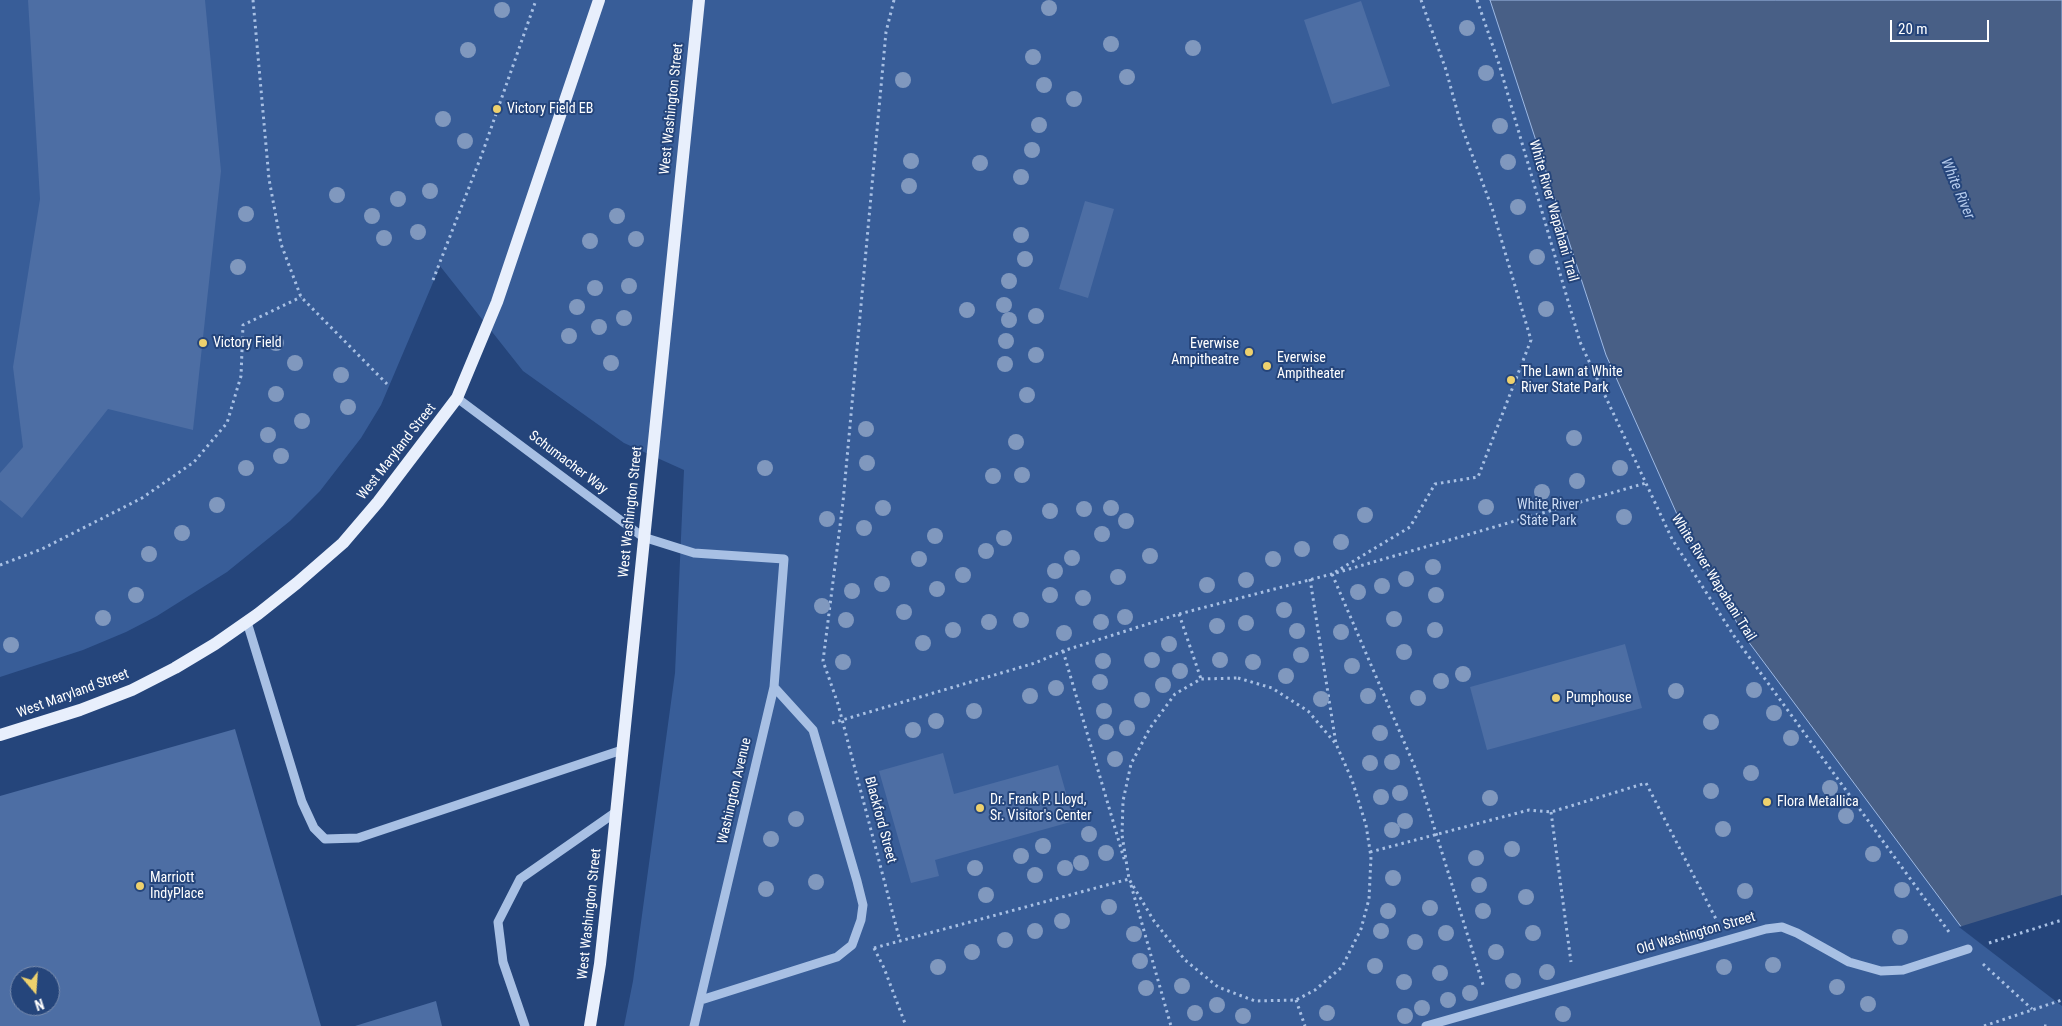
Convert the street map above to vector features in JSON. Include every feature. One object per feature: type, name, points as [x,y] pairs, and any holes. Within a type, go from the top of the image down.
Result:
[{"type":"main road","name":"West Maryland Street","points":[[0,734],[80,710],[132,690],[175,668],[247,622],[297,583],[343,543],[378,502],[457,398],[497,302],[599,0]]},
{"type":"main road","name":"West Washington Street","points":[[590,1026],[600,964],[699,0]]},
{"type":"street","name":"Schumacher Way","points":[[457,398],[643,536],[694,553],[784,559]]},
{"type":"street","name":"Washington Avenue","points":[[694,1026],[774,687],[784,559]]},
{"type":"street","points":[[247,622],[302,802],[314,828],[325,839],[358,838],[622,750]]},
{"type":"street","points":[[701,1000],[838,957],[852,945],[861,920],[863,905],[813,730],[774,687]]},
{"type":"street","points":[[525,1026],[503,962],[498,922],[520,879],[616,812]]},
{"type":"street","name":"Old Washington Street","points":[[1426,1026],[1766,929],[1782,927],[1797,933],[1849,962],[1881,972],[1903,970],[1968,949]]},
{"type":"path","points":[[253,0],[270,179],[281,244],[301,297],[387,384]]},
{"type":"path","points":[[433,280],[482,154],[536,0]]},
{"type":"path","name":"Blackford Street","points":[[894,0],[886,32],[843,502],[823,661],[838,704],[900,940]]},
{"type":"path","points":[[1332,574],[1410,527],[1435,484],[1478,477],[1531,340],[1492,208],[1461,125],[1446,70],[1421,0]]},
{"type":"path","name":"White River Wapahani Trail","points":[[1477,0],[1499,64],[1580,342],[1672,539],[1736,639],[1948,931],[2032,1009]]},
{"type":"path","points":[[0,565],[42,550],[142,498],[194,462],[227,423],[241,376],[243,325],[301,297]]},
{"type":"path","points":[[813,730],[1034,663],[1179,614],[1332,574],[1646,483]]},
{"type":"path","points":[[1332,574],[1417,772],[1490,1008]]},
{"type":"path","points":[[1310,580],[1336,744],[1352,780],[1366,825],[1370,852],[1369,899],[1361,929],[1342,967],[1315,990],[1296,1000],[1254,1001],[1218,987],[1185,960],[1154,921],[1129,878],[1122,835],[1123,801],[1131,764],[1150,728],[1175,694],[1200,679],[1238,678],[1272,688],[1308,711],[1336,744]]},
{"type":"path","points":[[1179,614],[1200,679]]},
{"type":"path","points":[[1063,652],[1171,1026]]},
{"type":"path","points":[[1370,852],[1529,810],[1551,812],[1646,783],[1726,940]]},
{"type":"path","points":[[1551,812],[1574,983]]},
{"type":"path","points":[[874,948],[1129,878]]},
{"type":"path","points":[[1968,949],[2062,920]]},
{"type":"path","points":[[857,935],[874,948],[884,968],[906,1026]]},
{"type":"path","points":[[1296,1000],[1305,1026]]},
{"type":"path","points":[[1984,1026],[2062,1000]]},
{"type":"path","points":[[2044,1026],[2050,1026]]},
{"type":"green space","name":"White River State Park","points":[[0,0],[2062,0],[2062,1026],[624,1026],[633,981],[675,673],[684,470],[624,443],[523,371],[440,266],[381,405],[361,438],[320,491],[290,521],[227,572],[157,616],[126,632],[83,650],[0,677]]},
{"type":"water","name":"White River","points":[[1490,0],[2062,0],[2062,1004],[1962,928],[1745,637],[1680,521],[1606,355]]},
{"type":"pier","points":[[2062,895],[2062,1006],[1959,927]]},
{"type":"building","name":"Victory Field","points":[[28,0],[205,0],[221,171],[193,430],[108,409],[22,518],[0,500],[0,473],[23,447],[13,367],[40,199]]},
{"type":"building","points":[[1361,1],[1390,86],[1332,104],[1304,20]]},
{"type":"building","points":[[1085,201],[1114,209],[1088,298],[1059,289]]},
{"type":"building","name":"Pumphouse","points":[[1625,644],[1642,708],[1487,750],[1470,687]]},
{"type":"building","name":"Marriott IndyPlace","points":[[235,729],[321,1026],[0,1026],[0,796]]},
{"type":"building","name":"Dr. Frank P. Lloyd, Sr. Visitor's Center","points":[[943,753],[954,794],[1058,765],[1074,821],[935,860],[939,876],[911,883],[879,771]]},
{"type":"building","points":[[436,1001],[442,1026],[355,1026]]},
{"type":"place","name":"Victory Field EB","points":[[497,109]]},
{"type":"place","name":"Victory Field","points":[[203,343]]},
{"type":"place","name":"Everwise Ampitheatre","points":[[1249,352]]},
{"type":"place","name":"Everwise Ampitheater","points":[[1267,366]]},
{"type":"place","name":"The Lawn at White River State Park","points":[[1511,380]]},
{"type":"place","name":"Pumphouse","points":[[1556,698]]},
{"type":"place","name":"Flora Metallica","points":[[1767,802]]},
{"type":"place","name":"Dr. Frank P. Lloyd, Sr. Visitor's Center","points":[[980,808]]},
{"type":"place","name":"Marriott IndyPlace","points":[[140,886]]}]
